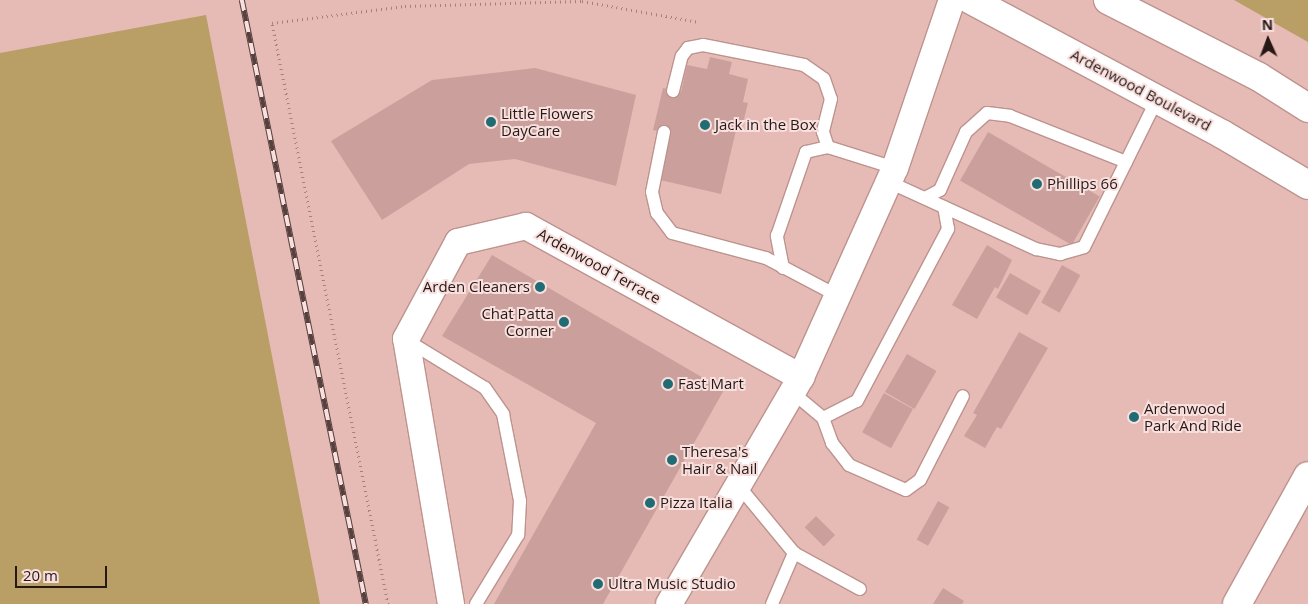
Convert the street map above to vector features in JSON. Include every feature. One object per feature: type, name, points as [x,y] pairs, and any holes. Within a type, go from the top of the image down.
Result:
[{"type":"main road","name":"Ardenwood Boulevard","points":[[971,0],[1157,99],[1308,185]]},
{"type":"main road","points":[[1108,0],[1259,77],[1308,108]]},
{"type":"main road","points":[[1237,604],[1308,476]]},
{"type":"street","points":[[669,604],[797,385],[892,175],[952,0]]},
{"type":"street","name":"Ardenwood Terrace","points":[[406,340],[458,242],[526,226],[797,385]]},
{"type":"street","points":[[406,340],[451,604]]},
{"type":"lane","points":[[673,91],[682,56],[688,48],[703,45],[804,65],[824,79],[831,99],[823,132],[828,148]]},
{"type":"lane","points":[[783,268],[777,236],[806,152],[828,148],[892,175],[925,198],[1036,248],[1060,254],[1084,247],[1157,99]]},
{"type":"lane","points":[[925,198],[940,190],[966,132],[987,113],[1010,116],[1126,162]]},
{"type":"lane","points":[[664,132],[652,192],[656,213],[672,233],[766,258],[838,296]]},
{"type":"lane","points":[[824,418],[857,401],[948,229],[944,207]]},
{"type":"lane","points":[[406,340],[485,388],[503,414],[520,502],[518,535],[476,604]]},
{"type":"lane","points":[[797,385],[824,418],[832,443],[849,465],[906,490],[920,480],[963,396]]},
{"type":"lane","points":[[738,485],[794,553],[860,589]]},
{"type":"lane","points":[[772,604],[794,553]]},
{"type":"path","points":[[388,604],[272,23],[405,6],[582,1],[704,24]]},
{"type":"shaded area","points":[[1234,0],[1308,0],[1308,42]]},
{"type":"shaded area","points":[[206,15],[320,604],[0,604],[0,53]]},
{"type":"building","points":[[710,57],[732,62],[729,74],[748,79],[743,102],[748,103],[743,123],[738,122],[721,194],[660,180],[671,134],[653,130],[663,88],[681,92],[687,65],[707,69]]},
{"type":"building","points":[[535,68],[636,95],[616,186],[515,159],[469,164],[382,220],[331,141],[432,80]]},
{"type":"building","points":[[988,132],[1100,196],[1072,245],[960,180]]},
{"type":"building","points":[[987,245],[1012,260],[998,289],[995,287],[977,319],[952,305]]},
{"type":"building","points":[[492,255],[724,390],[603,604],[494,604],[596,423],[442,336]]},
{"type":"building","points":[[1062,265],[1080,275],[1060,313],[1041,303]]},
{"type":"building","points":[[1010,273],[1041,291],[1027,315],[996,297]]},
{"type":"building","points":[[1019,332],[1048,348],[1001,429],[997,427],[985,448],[964,436],[977,415],[973,413]]},
{"type":"building","points":[[907,354],[936,371],[914,409],[885,392]]},
{"type":"building","points":[[884,393],[913,409],[891,448],[862,432]]},
{"type":"building","points":[[938,501],[949,507],[928,546],[917,539]]},
{"type":"building","points":[[816,516],[835,535],[824,546],[805,527]]},
{"type":"building","points":[[943,588],[964,601],[962,604],[933,604]]},
{"type":"railway","points":[[242,0],[366,604]]},
{"type":"place","name":"Little Flowers DayCare","points":[[491,122]]},
{"type":"place","name":"Jack in the Box","points":[[705,125]]},
{"type":"place","name":"Phillips 66","points":[[1037,184]]},
{"type":"place","name":"Arden Cleaners","points":[[540,287]]},
{"type":"place","name":"Chat Patta Corner","points":[[564,322]]},
{"type":"place","name":"Fast Mart","points":[[668,384]]},
{"type":"place","name":"Ardenwood Park And Ride","points":[[1134,417]]},
{"type":"place","name":"Theresa's Hair & Nail","points":[[672,460]]},
{"type":"place","name":"Pizza Italia","points":[[650,503]]},
{"type":"place","name":"Ultra Music Studio","points":[[598,584]]}]
